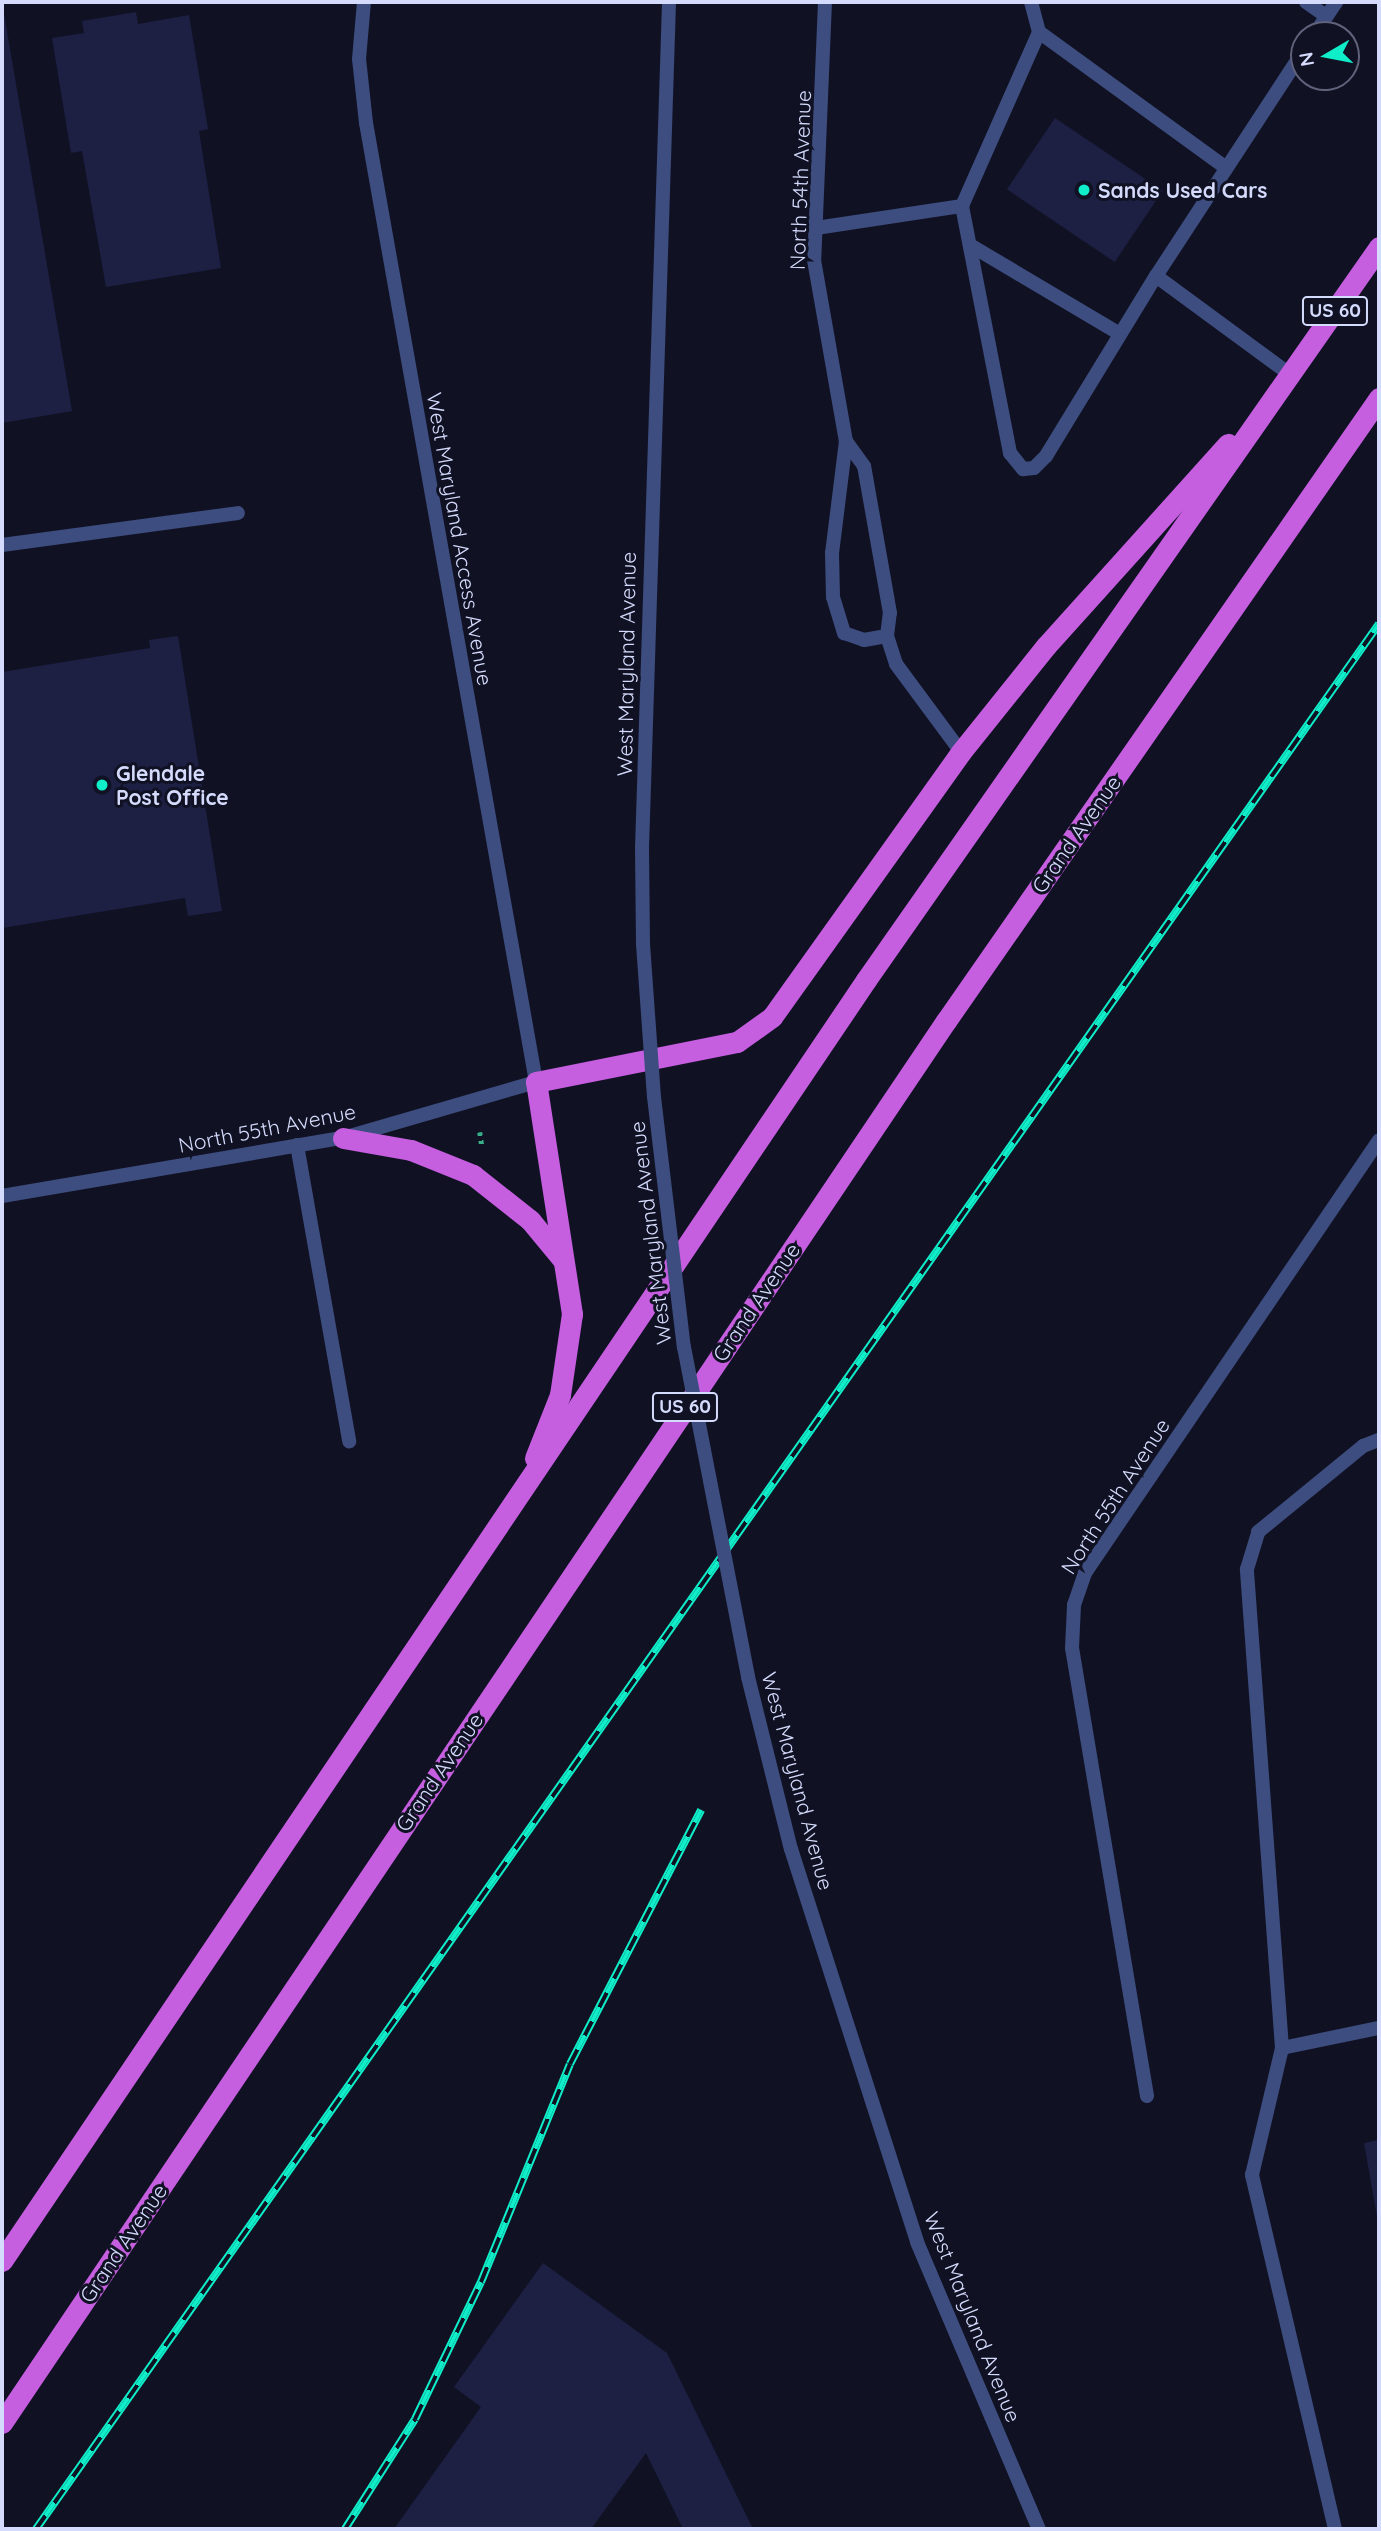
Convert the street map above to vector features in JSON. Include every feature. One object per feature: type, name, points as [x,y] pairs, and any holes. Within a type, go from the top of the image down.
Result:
[{"type":"highway","name":"US 60","points":[[2,2261],[866,980],[1379,247]]},
{"type":"highway","points":[[520,1496],[567,1367],[572,1314],[536,1082],[737,1042],[758,1031],[772,1017],[961,752],[1046,646],[1291,374]]},
{"type":"highway","name":"Grand Avenue","points":[[2,2423],[946,1021],[1379,398]]},
{"type":"highway","points":[[343,1138],[411,1150],[473,1175],[530,1220],[565,1263]]},
{"type":"street","name":"West Maryland Access Avenue","points":[[364,2],[359,60],[366,123],[536,1082]]},
{"type":"street","name":"West Maryland Avenue","points":[[669,2],[662,149],[643,944],[654,1097],[684,1347],[748,1677],[791,1849],[917,2242],[1039,2529]]},
{"type":"street","name":"North 54th Avenue","points":[[825,2],[814,260],[846,442],[832,553],[836,618],[844,633],[864,640],[887,636]]},
{"type":"street","points":[[1031,2],[1039,32],[962,206],[1010,453],[1017,467],[1034,468],[1046,456],[1156,276],[1290,71]]},
{"type":"street","points":[[1306,2],[1326,16]]},
{"type":"street","points":[[1323,21],[1336,2]]},
{"type":"street","points":[[1039,32],[1226,168]]},
{"type":"street","points":[[816,228],[962,206]]},
{"type":"street","points":[[970,245],[1120,334]]},
{"type":"street","points":[[1156,276],[1291,374]]},
{"type":"street","name":"North 54th Avenue","points":[[846,442],[864,466],[890,613],[887,636],[896,664],[961,752]]},
{"type":"street","points":[[2,545],[239,513]]},
{"type":"street","name":"North 55th Avenue","points":[[2,1196],[343,1138],[536,1082]]},
{"type":"street","name":"North 55th Avenue","points":[[1147,2096],[1072,1648],[1074,1605],[1085,1573],[1379,1140]]},
{"type":"street","points":[[297,1145],[349,1441]]},
{"type":"street","points":[[1335,2529],[1252,2175],[1282,2048],[1247,1569],[1258,1532],[1363,1446],[1379,1440]]},
{"type":"street","points":[[1282,2048],[1379,2028]]},
{"type":"building","points":[[2,2],[72,411],[2,423]]},
{"type":"building","points":[[136,12],[138,24],[189,15],[208,129],[199,131],[221,268],[106,287],[82,151],[71,153],[52,38],[84,33],[82,21]]},
{"type":"building","name":"Sands Used Cars","points":[[1055,118],[1163,191],[1115,262],[1007,189]]},
{"type":"building","name":"Glendale Post Office","points":[[178,636],[222,911],[188,916],[185,898],[2,928],[2,672],[150,648],[149,640]]},
{"type":"building","points":[[1379,2140],[1379,2222],[1378,2222],[1364,2143]]},
{"type":"building","points":[[543,2263],[667,2353],[753,2529],[683,2529],[646,2453],[591,2529],[394,2529],[481,2407],[454,2387]]},
{"type":"railway","points":[[36,2529],[1379,624]]},
{"type":"railway","points":[[345,2529],[415,2419],[481,2282],[570,2064],[701,1810]]},
{"type":"place","name":"Sands Used Cars","points":[[1084,190]]},
{"type":"place","name":"Glendale Post Office","points":[[102,785]]}]
